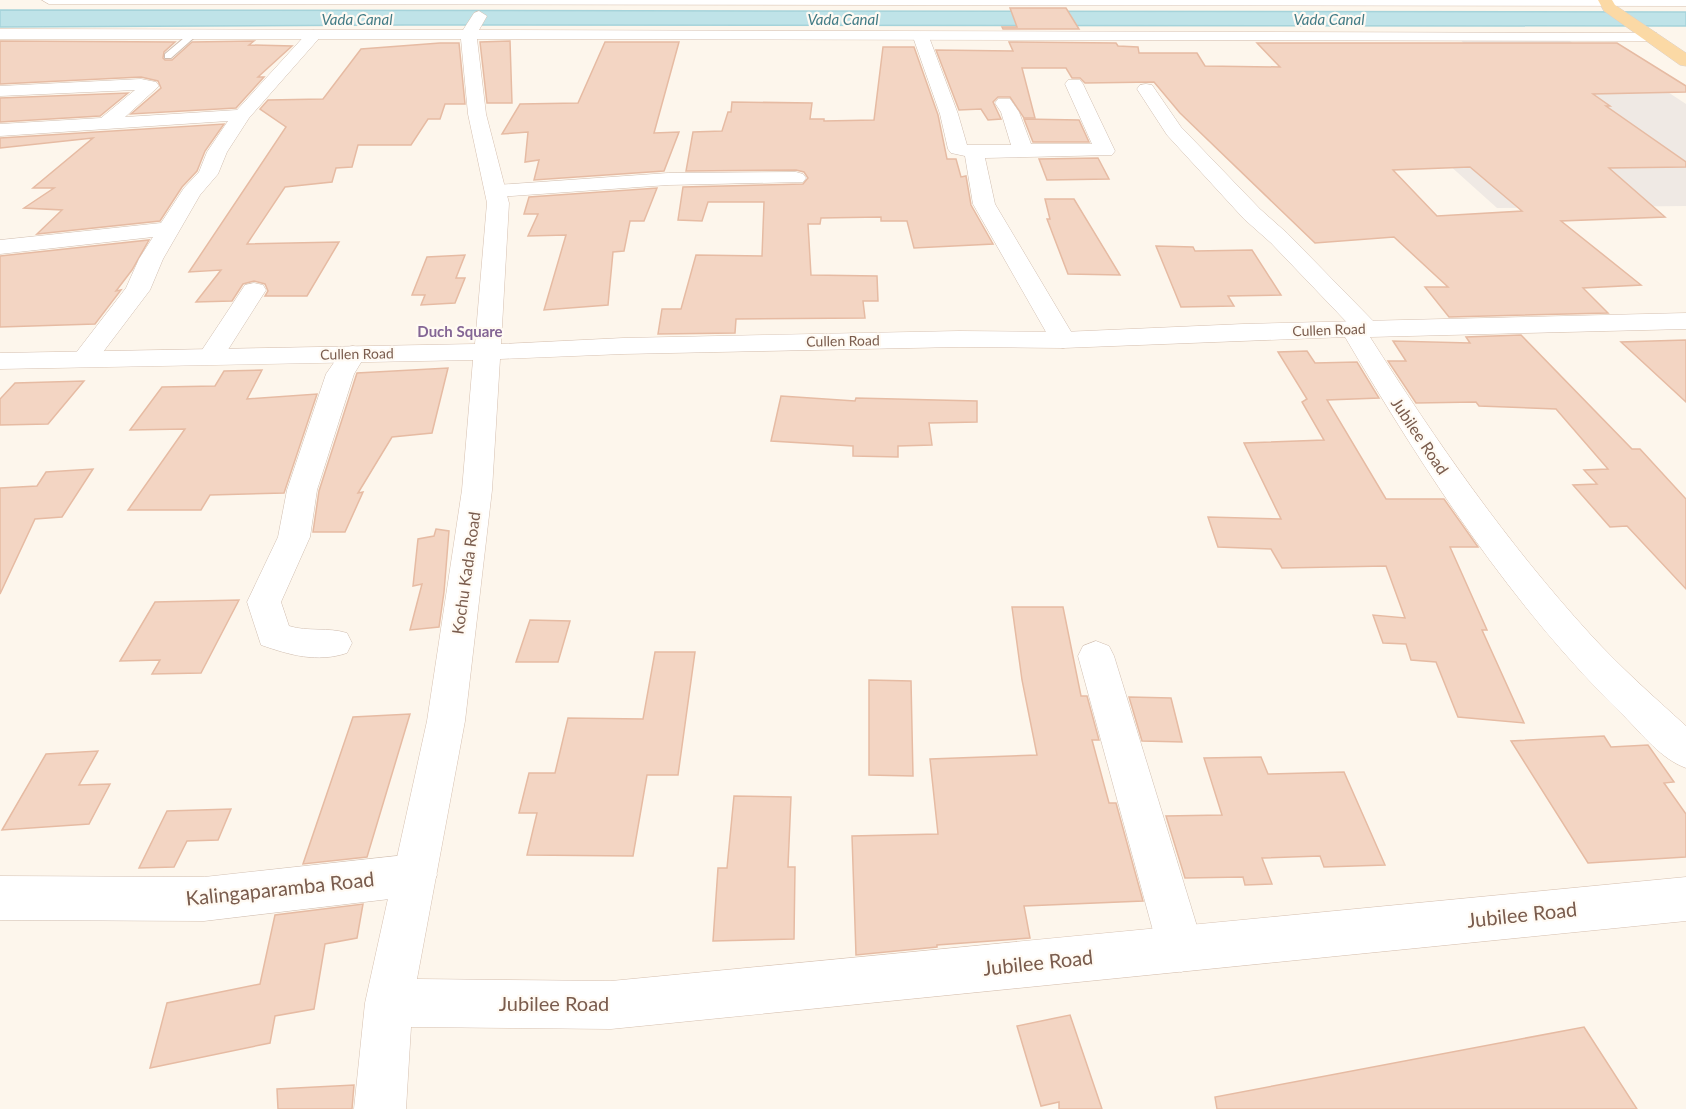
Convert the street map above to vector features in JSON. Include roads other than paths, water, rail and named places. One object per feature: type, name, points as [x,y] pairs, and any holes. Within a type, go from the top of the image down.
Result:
[{"type":"main road","points":[[49,0],[468,1],[487,3],[1686,2]]},
{"type":"main road","points":[[470,32],[487,3]]},
{"type":"main road","points":[[1607,3],[1658,32],[1686,53]]},
{"type":"main road","points":[[1629,3],[1686,61]]},
{"type":"main road","points":[[0,34],[314,35],[470,32],[921,37],[1658,32]]},
{"type":"main road","name":"Kochu Kada Road","points":[[380,1109],[389,1003],[446,721],[477,490],[489,352],[498,214],[497,191],[477,114],[470,32]]},
{"type":"main road","points":[[86,358],[138,290],[151,259],[191,192],[208,174],[217,152],[242,115],[314,35]]},
{"type":"main road","points":[[921,37],[949,114],[958,149],[974,152],[1105,151],[1074,84]]},
{"type":"main road","points":[[0,91],[141,84],[150,86],[108,122]]},
{"type":"main road","name":"Jubilee Road","points":[[1146,89],[1174,131],[1252,214],[1279,238],[1360,329],[1403,414],[1489,536],[1579,646],[1686,751]]},
{"type":"main road","points":[[1004,103],[1010,112],[1023,150]]},
{"type":"main road","points":[[0,130],[242,115]]},
{"type":"main road","points":[[974,152],[984,204],[1063,340]]},
{"type":"main road","points":[[497,191],[668,179],[796,178]]},
{"type":"main road","points":[[0,247],[169,229]]},
{"type":"main road","points":[[211,356],[254,290]]},
{"type":"main road","name":"Cullen Road","points":[[0,361],[489,352],[623,346],[958,339],[1063,340],[1360,329],[1686,321]]},
{"type":"main road","points":[[334,644],[297,644],[274,635],[264,603],[294,537],[302,490],[340,374],[352,354]]},
{"type":"main road","points":[[1096,656],[1181,949]]},
{"type":"main road","name":"Kalingaparamba Road","points":[[0,898],[26,896],[204,900],[415,875]]},
{"type":"main road","name":"Jubilee Road","points":[[389,1003],[611,1005],[1686,899]]},
{"type":"lane","points":[[168,56],[193,35]]},
{"type":"water","name":"Vada Canal","points":[[0,10],[1686,12],[1686,26],[0,27]]},
{"type":"district","name":"Duch Square","points":[[460,332]]}]
